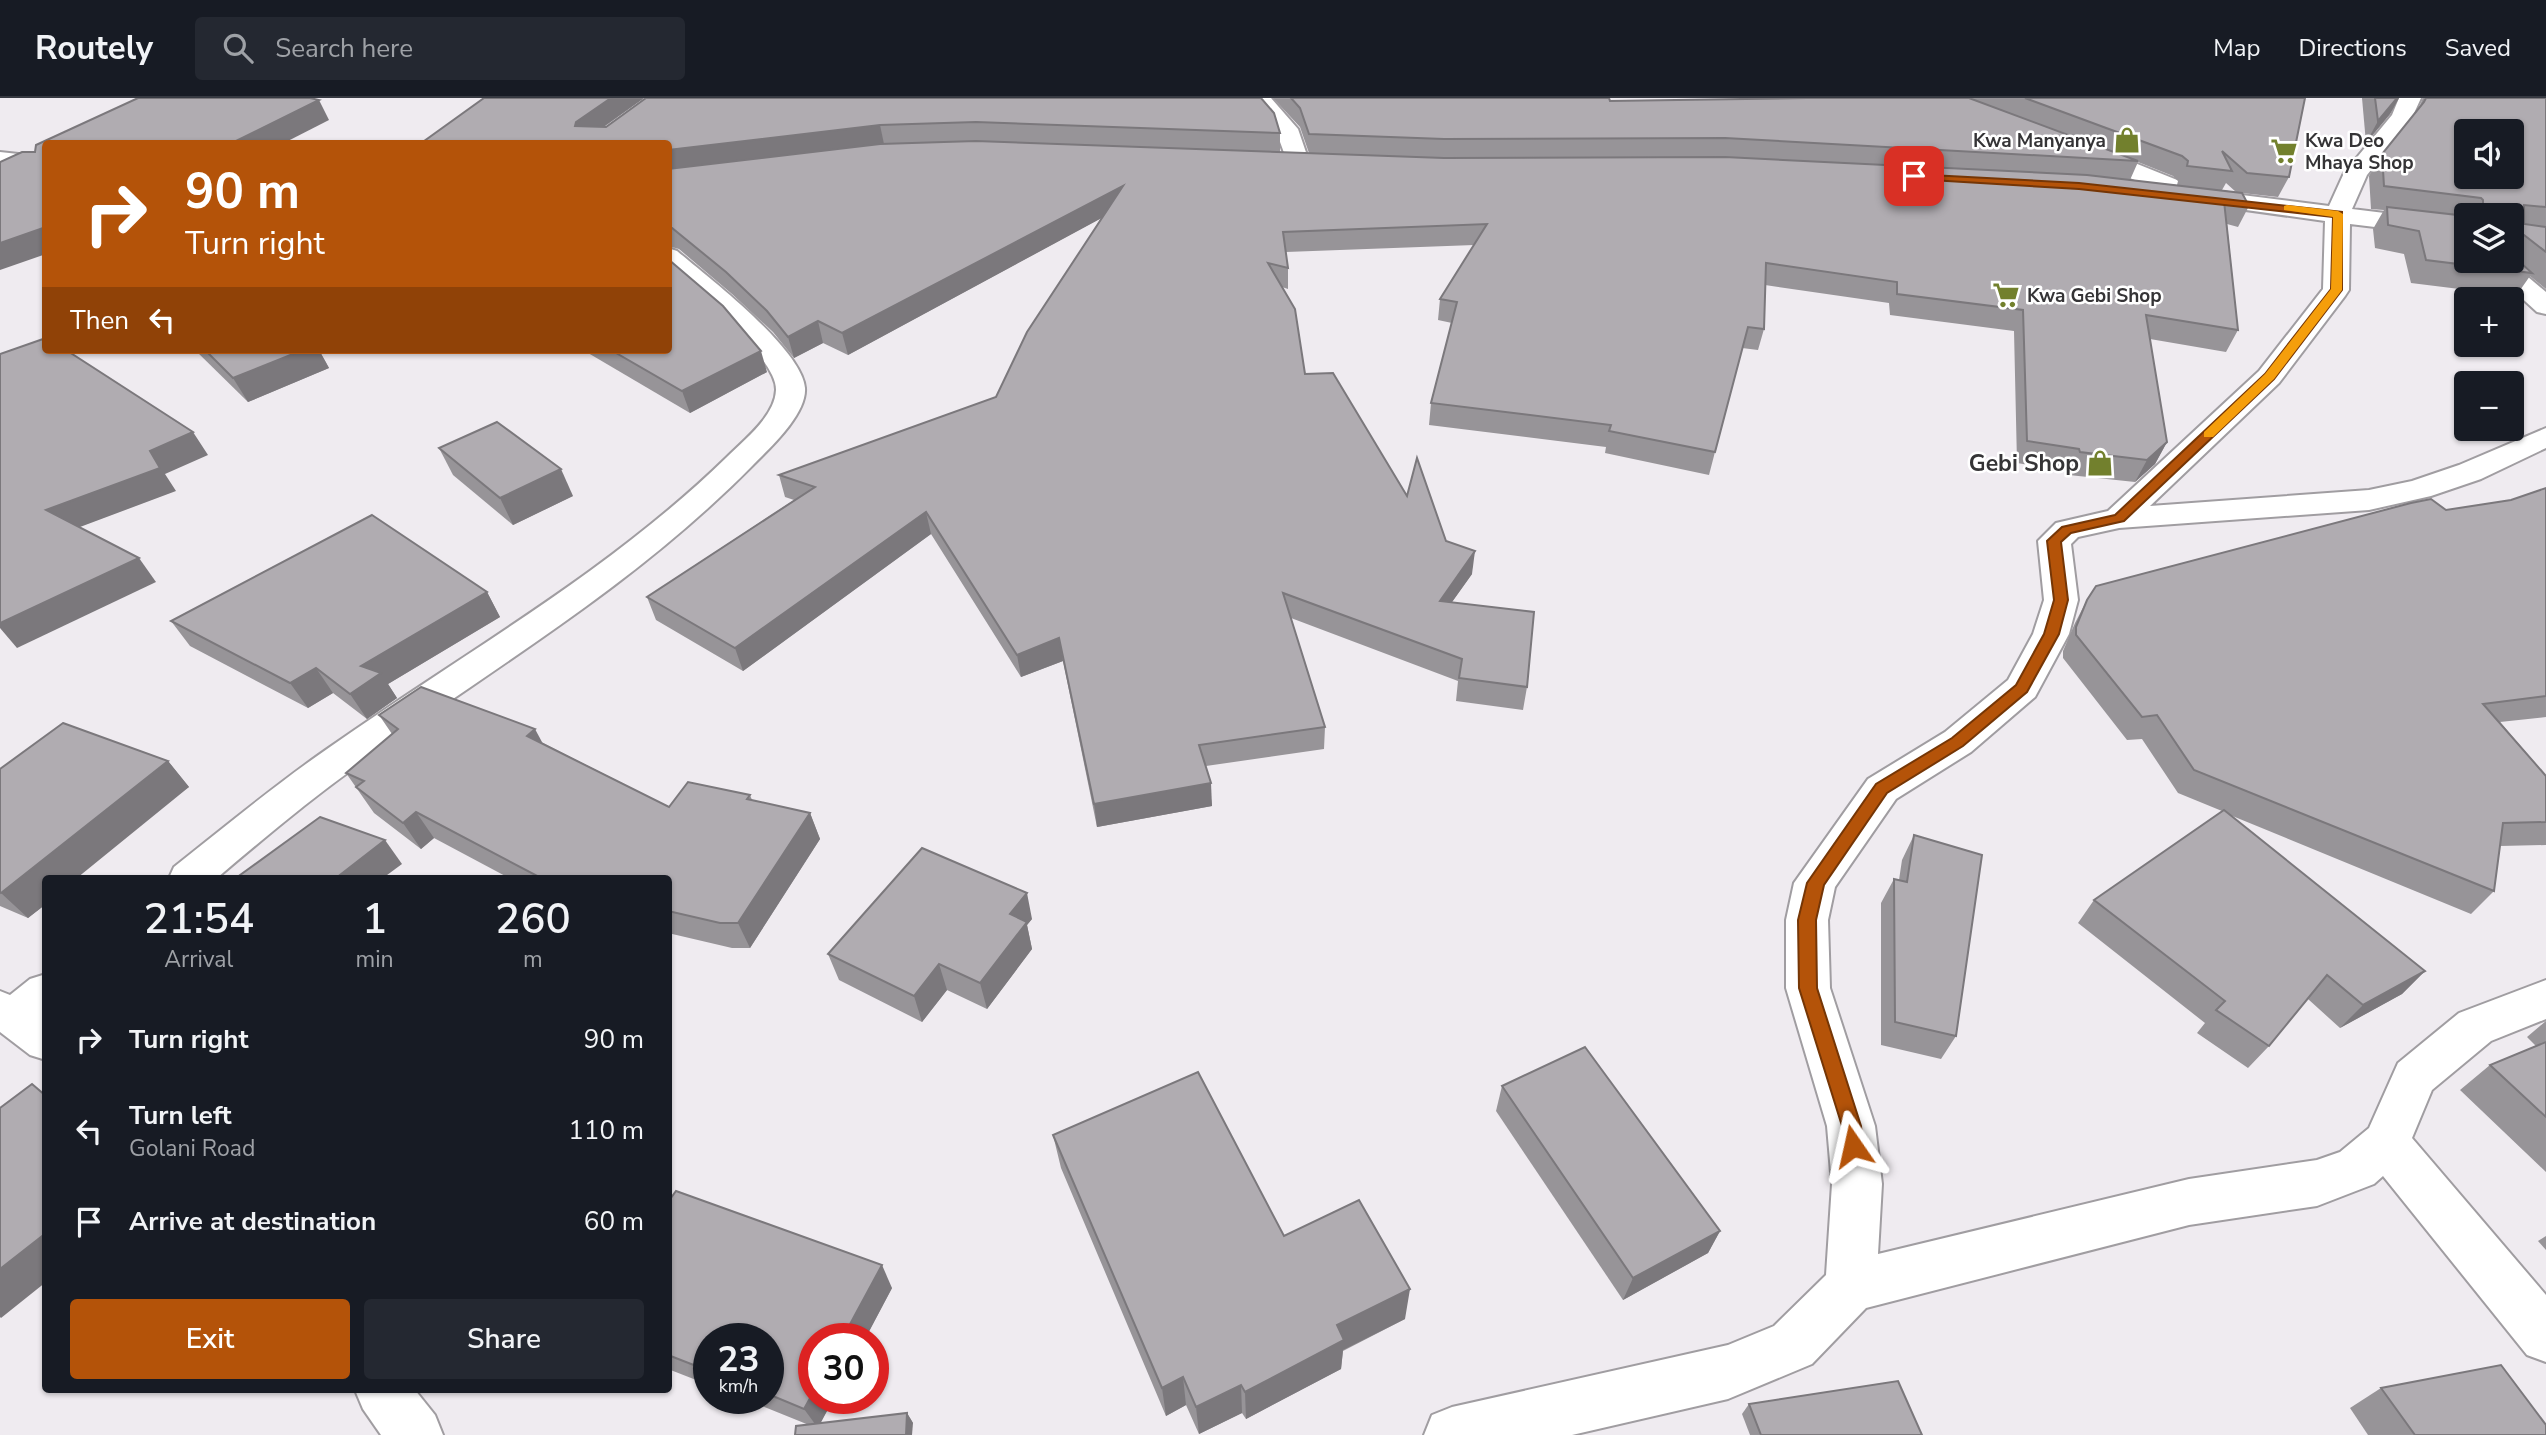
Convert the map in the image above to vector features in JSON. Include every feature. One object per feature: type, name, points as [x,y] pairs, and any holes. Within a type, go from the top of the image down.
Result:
[{"type":"street","points":[[1259,98],[1287,129],[1298,164]]},
{"type":"street","points":[[2119,518],[2269,377],[2336,290],[2338,214],[2356,173],[2402,117],[2410,98]]},
{"type":"street","points":[[2063,143],[2197,197]]},
{"type":"street","points":[[0,159],[42,164]]},
{"type":"street","points":[[1273,163],[1325,165]]},
{"type":"street","points":[[2118,190],[2197,197],[2454,229]]},
{"type":"street","points":[[193,875],[287,798],[586,592],[716,488],[768,431],[786,405],[791,389],[783,366],[757,336],[672,260]]},
{"type":"street","points":[[2506,273],[2546,306]]},
{"type":"street","points":[[1851,1286],[1857,1184],[1852,1126],[1808,988],[1807,920],[1815,883],[1882,789],[1958,742],[2022,688],[2051,634],[2061,600],[2054,541],[2067,530],[2119,518],[2370,500],[2420,489],[2470,472],[2546,437]]},
{"type":"street","points":[[1452,1435],[1728,1372],[1793,1345],[1851,1286],[2189,1202],[2317,1183],[2357,1168],[2386,1143],[2414,1077],[2475,1027],[2546,999]]},
{"type":"street","points":[[2386,1143],[2546,1336]]},
{"type":"street","points":[[384,1393],[415,1435]]},
{"type":"building","points":[[138,98],[319,100],[238,140],[47,140]]},
{"type":"building","points":[[484,98],[611,98],[576,122],[575,126],[606,127],[646,98],[1261,98],[1274,113],[1280,133],[976,122],[880,125],[672,150],[672,140],[426,140]]},
{"type":"building","points":[[1291,98],[1609,98],[1610,101],[1969,98],[2138,161],[1725,138],[1444,139],[1309,134],[1300,108]]},
{"type":"building","points":[[2025,98],[2305,98],[2289,177],[2247,173],[2222,151],[2232,171],[2187,166],[2188,161],[2182,156]]},
{"type":"building","points":[[2375,98],[2397,98],[2378,121]]},
{"type":"building","points":[[2426,98],[2546,98],[2546,207],[2524,203],[2483,203],[2481,198],[2384,186],[2382,154]]},
{"type":"building","points":[[976,141],[1444,158],[1725,157],[2087,175],[2242,193],[2249,206],[2224,201],[2238,330],[2146,315],[2167,442],[2147,460],[2080,452],[2079,449],[2027,441],[2023,310],[1897,294],[1897,282],[1766,263],[1764,329],[1748,327],[1715,452],[1609,431],[1611,425],[1431,403],[1457,302],[1440,299],[1487,224],[1283,232],[1288,268],[1268,263],[1295,309],[1305,374],[1333,373],[1407,496],[1417,458],[1446,541],[1475,551],[1440,601],[1534,612],[1527,687],[1459,678],[1462,659],[1283,593],[1325,727],[1199,745],[1211,783],[1094,804],[1059,638],[1017,655],[926,512],[735,648],[647,597],[815,487],[779,475],[996,397],[1027,332],[1123,186],[842,333],[818,321],[788,337],[767,311],[726,272],[672,228],[672,169],[880,144]]},
{"type":"building","points":[[42,142],[42,228],[0,243],[0,162],[22,152],[35,152],[36,145]]},
{"type":"building","points":[[2387,207],[2454,215],[2454,263],[2426,260],[2419,231],[2388,225]]},
{"type":"building","points":[[2524,224],[2546,227],[2546,252],[2524,235]]},
{"type":"building","points":[[672,262],[723,306],[761,351],[682,391],[618,354],[672,354]]},
{"type":"building","points":[[42,339],[42,354],[72,354],[193,432],[150,451],[160,468],[46,510],[139,558],[0,623],[0,354]]},
{"type":"building","points":[[209,354],[293,354],[233,378]]},
{"type":"building","points":[[497,422],[561,469],[500,498],[439,448]]},
{"type":"building","points":[[2546,488],[2546,696],[2483,704],[2546,776],[2546,822],[2503,823],[2494,891],[2194,770],[2157,715],[2142,717],[2076,635],[2076,627],[2087,600],[2096,586],[2411,503],[2431,499],[2446,510],[2511,500]]},
{"type":"building","points":[[372,515],[487,592],[361,666],[381,673],[350,694],[316,668],[290,683],[171,621]]},
{"type":"building","points":[[421,687],[535,729],[527,736],[669,807],[688,782],[750,795],[747,799],[810,813],[738,923],[720,923],[672,912],[672,875],[535,875],[416,812],[403,823],[356,787],[364,781],[346,773],[398,729],[379,715]]},
{"type":"building","points":[[63,723],[168,761],[1,893],[0,769]]},
{"type":"building","points":[[2224,810],[2425,971],[2363,1005],[2327,975],[2269,1046],[2216,1010],[2225,1001],[2094,900]]},
{"type":"building","points":[[320,817],[385,840],[340,875],[240,875]]},
{"type":"building","points":[[1914,835],[1982,855],[1956,1036],[1895,1022],[1894,879],[1907,882]]},
{"type":"building","points":[[922,848],[1027,893],[1010,914],[1027,922],[980,983],[939,964],[914,996],[828,954]]},
{"type":"building","points":[[2546,1042],[2546,1117],[2490,1065]]},
{"type":"building","points":[[1585,1047],[1720,1231],[1633,1278],[1502,1086]]},
{"type":"building","points":[[1198,1072],[1284,1236],[1359,1200],[1410,1289],[1337,1325],[1344,1340],[1245,1392],[1241,1385],[1196,1407],[1183,1377],[1162,1388],[1053,1135]]},
{"type":"building","points":[[32,1084],[42,1093],[42,1236],[0,1269],[0,1108]]},
{"type":"building","points":[[676,1191],[882,1265],[851,1323],[798,1323],[798,1406],[784,1401],[784,1323],[693,1323],[693,1365],[672,1357],[672,1196]]},
{"type":"building","points":[[2501,1365],[2546,1425],[2546,1435],[2415,1435],[2381,1388]]},
{"type":"building","points":[[1898,1381],[1922,1435],[1761,1435],[1749,1404]]},
{"type":"building","points":[[907,1413],[906,1435],[795,1435],[796,1426]]},
{"type":"slow traffic","points":[[2208,434],[2269,377],[2336,290],[2338,214],[2287,208]]},
{"type":"place","name":"Kwa Manyanya","points":[[2127,140]]},
{"type":"place","name":"Kwa Deo Mhaya Shop","points":[[2284,151]]},
{"type":"place","name":"Kwa Gebi Shop","points":[[2006,295]]},
{"type":"place","name":"Gebi Shop","points":[[2100,463]]},
{"type":"route","points":[[1853,1146],[1852,1126],[1808,988],[1807,920],[1815,883],[1882,789],[1958,742],[2022,688],[2051,634],[2061,600],[2054,541],[2067,530],[2119,518],[2269,377],[2336,290],[2338,214],[2079,186],[1914,176]]}]
